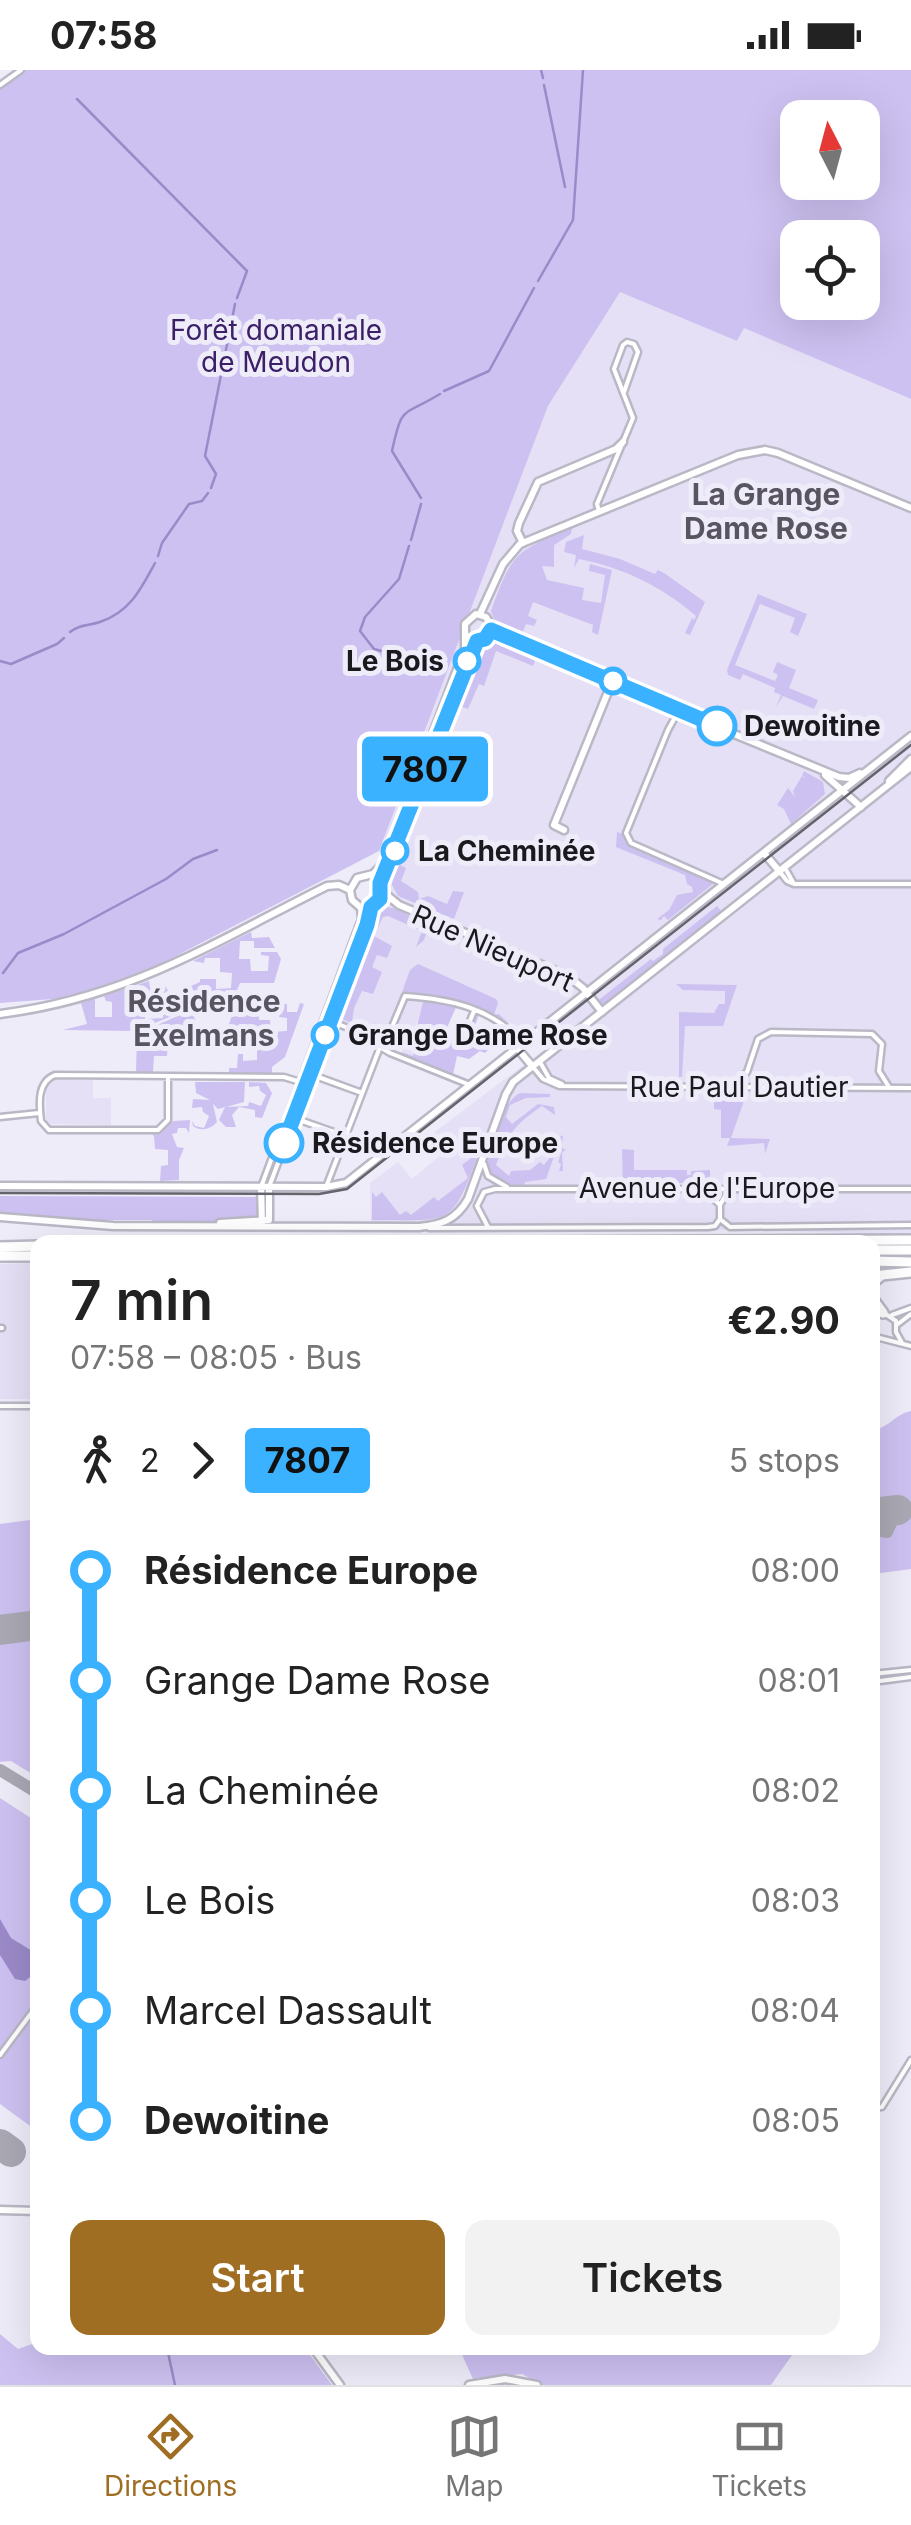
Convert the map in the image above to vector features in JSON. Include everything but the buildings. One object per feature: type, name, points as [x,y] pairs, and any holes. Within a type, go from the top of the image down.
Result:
[{"type":"highway","points":[[880,1238],[911,1237]]},
{"type":"highway","points":[[0,1247],[30,1246]]},
{"type":"highway","points":[[880,1250],[911,1250]]},
{"type":"highway","points":[[0,1256],[30,1256]]},
{"type":"highway","points":[[880,1262],[911,1268]]},
{"type":"highway","points":[[880,1269],[911,1268]]},
{"type":"highway","points":[[880,1277],[911,1268]]},
{"type":"street","points":[[0,84],[20,70]]},
{"type":"street","points":[[599,511],[597,504],[633,418],[614,366],[627,342],[634,344],[638,352],[624,392]]},
{"type":"street","points":[[523,543],[517,531],[538,482],[605,454],[623,442]]},
{"type":"street","points":[[483,616],[502,564],[523,543],[738,455],[766,450],[784,455],[911,508]]},
{"type":"street","points":[[605,454],[614,465]]},
{"type":"street","points":[[483,616],[491,626],[612,683]]},
{"type":"street","points":[[374,905],[360,907],[353,902],[350,890],[357,878],[370,875],[386,858],[467,636],[467,619],[483,616]]},
{"type":"street","points":[[487,637],[491,626]]},
{"type":"street","points":[[467,636],[477,641]]},
{"type":"street","points":[[265,1187],[477,641],[487,637],[502,639],[843,778],[869,770]]},
{"type":"street","points":[[564,830],[554,826],[612,683]]},
{"type":"street","points":[[679,710],[626,833],[631,843],[724,884]]},
{"type":"street","points":[[0,1186],[337,1186],[359,1174],[911,736]]},
{"type":"street","points":[[882,790],[911,759]]},
{"type":"street","points":[[419,1227],[437,1225],[457,1214],[468,1199],[509,1088],[911,767]]},
{"type":"street","points":[[816,769],[861,807]]},
{"type":"street","points":[[816,769],[832,785],[836,796]]},
{"type":"street","points":[[764,854],[794,884],[911,884]]},
{"type":"street","points":[[370,875],[381,887]]},
{"type":"street","points":[[0,1014],[78,999],[138,980],[189,959],[326,886],[339,885],[350,890]]},
{"type":"street","name":"Rue Nieuport","points":[[381,887],[398,905]]},
{"type":"street","name":"Rue Nieuport","points":[[374,905],[398,905],[568,976],[587,992]]},
{"type":"street","points":[[262,1223],[269,1220],[265,1187],[299,1081],[361,919],[360,907]]},
{"type":"street","points":[[587,992],[602,1012]]},
{"type":"street","points":[[326,1187],[380,1044],[387,1038],[404,996],[446,999],[503,1022],[536,1064]]},
{"type":"street","points":[[461,1043],[474,1010]]},
{"type":"street","points":[[330,1021],[470,1085]]},
{"type":"street","points":[[730,1087],[746,1072],[758,1038],[771,1032],[872,1034],[882,1044],[879,1071],[890,1088]]},
{"type":"street","name":"Rue Paul Dautier","points":[[536,1064],[548,1082],[567,1086],[911,1088]]},
{"type":"street","points":[[310,1074],[362,1093]]},
{"type":"street","points":[[168,1077],[168,1120],[158,1130],[49,1130],[42,1124],[43,1085],[51,1076],[168,1077],[284,1078],[307,1084]]},
{"type":"street","points":[[0,1117],[40,1112]]},
{"type":"street","points":[[294,1118],[346,1136]]},
{"type":"street","points":[[482,1160],[488,1176],[512,1188]]},
{"type":"street","points":[[488,1227],[480,1216],[479,1199],[489,1190],[512,1188]]},
{"type":"street","name":"Avenue de l'Europe","points":[[512,1188],[911,1191]]},
{"type":"street","points":[[701,1188],[720,1204]]},
{"type":"street","points":[[720,1220],[720,1204],[730,1188]]},
{"type":"street","name":"Avenue de l'Europe","points":[[0,1218],[70,1224],[419,1227],[708,1227],[720,1220],[730,1227],[911,1224]]},
{"type":"street","points":[[880,1316],[911,1311]]},
{"type":"street","points":[[889,1338],[911,1311]]},
{"type":"street","points":[[880,1316],[898,1324]]},
{"type":"street","points":[[896,1332],[902,1343]]},
{"type":"street","points":[[880,1336],[911,1346]]},
{"type":"street","points":[[0,1406],[30,1406]]},
{"type":"street","points":[[880,1673],[911,1670]]},
{"type":"street","points":[[880,1681],[911,1677]]},
{"type":"street","points":[[0,2055],[30,2015]]},
{"type":"street","points":[[880,2107],[911,2060]]},
{"type":"street","points":[[0,2210],[30,2211]]},
{"type":"street","points":[[318,2355],[338,2385]]},
{"type":"street","points":[[469,2385],[505,2379],[537,2385]]},
{"type":"shaded area","points":[[620,291],[737,341],[744,328],[911,399],[911,1234],[371,1222],[370,1183],[398,1162],[412,1179],[447,1150],[432,1134],[545,1049],[529,1031],[447,997],[406,993],[386,1036],[335,1019],[387,875],[385,835],[548,406]]},
{"type":"shaded area","points":[[408,997],[423,1003],[416,1026],[428,1032],[412,1057],[402,1052],[403,1047],[387,1040]]},
{"type":"shaded area","points":[[51,1080],[93,1080],[93,1098],[111,1098],[111,1125],[51,1124],[46,1120],[46,1086]]},
{"type":"shaded area","points":[[30,1263],[30,1399],[0,1399],[0,1264]]},
{"type":"shaded area","points":[[0,1919],[11,1938],[30,1950],[30,1977],[25,1981],[15,1979],[0,1955]]},
{"type":"green space","name":"Forêt domaniale de Meudon","points":[[25,70],[911,70],[911,399],[744,328],[737,341],[620,292],[548,406],[379,851],[145,972],[66,998],[0,1003],[0,88]]},
{"type":"green space","points":[[572,528],[571,534],[554,545],[554,567],[542,566],[547,580],[584,588],[582,600],[601,603],[605,575],[589,571],[590,564],[612,570],[598,635],[592,632],[593,625],[533,602],[528,616],[537,620],[534,626],[526,624],[520,638],[498,629],[491,611],[511,565],[527,549]]},
{"type":"green space","points":[[584,535],[582,549],[655,574],[658,570],[705,602],[690,635],[685,633],[696,616],[655,587],[627,573],[579,559],[574,568],[576,555],[564,552],[566,542]]},
{"type":"green space","points":[[758,594],[807,614],[798,636],[790,632],[795,618],[760,604],[735,665],[775,681],[777,662],[796,670],[789,688],[818,700],[814,709],[783,696],[776,707],[781,695],[774,692],[775,688],[743,674],[740,680],[728,675]]},
{"type":"green space","points":[[492,642],[536,658],[533,666],[496,651],[484,686],[479,684],[468,709],[457,705],[472,681],[478,653]]},
{"type":"green space","points":[[804,771],[823,782],[825,794],[791,824],[784,809],[777,805],[788,788],[795,797],[793,791],[802,776],[806,778],[802,775]]},
{"type":"green space","points":[[629,816],[624,834],[629,844],[714,883],[668,920],[664,916],[657,919],[669,910],[677,895],[693,892],[692,887],[685,875],[616,847],[617,832],[622,834]]},
{"type":"green space","points":[[396,863],[406,868],[401,881],[418,892],[419,899],[428,896],[447,904],[453,891],[464,892],[454,919],[398,896],[391,883]]},
{"type":"green space","points":[[382,906],[397,909],[429,926],[424,940],[416,947],[422,931],[383,917],[374,936],[392,946],[387,958],[377,955],[372,967],[382,972],[373,994],[362,991],[352,1023],[339,1018],[371,934],[375,921],[372,912]]},
{"type":"green space","points":[[717,906],[723,913],[606,1006],[596,1002],[663,954],[663,949]]},
{"type":"green space","points":[[251,932],[252,938],[269,937],[275,948],[254,948],[254,941],[240,941],[239,959],[250,959],[251,971],[268,971],[269,956],[261,952],[277,952],[281,959],[274,983],[240,983],[233,1000],[212,997],[182,1012],[173,994],[200,979],[216,979],[216,989],[231,988],[232,973],[220,972],[220,958],[205,958],[204,963],[193,961]]},
{"type":"green space","points":[[418,964],[496,999],[494,1015],[499,1014],[508,1023],[446,998],[404,994],[390,1025],[410,970]]},
{"type":"green space","points":[[149,981],[150,988],[166,987],[171,997],[133,990],[133,1005],[145,1005],[145,1019],[163,1018],[163,1001],[172,1000],[180,1013],[134,1031],[63,1030],[87,1024],[81,1003],[95,999],[95,1017],[112,1017],[112,1002],[104,996]]},
{"type":"green space","points":[[676,984],[737,985],[723,1026],[685,1026],[682,1077],[679,1012],[714,1013],[719,1004],[725,1004],[725,991],[683,990]]},
{"type":"green space","points":[[411,998],[457,1005],[446,1030],[459,1035],[470,1011],[468,1024],[479,1015],[472,1033],[484,1038],[488,1030],[499,1036],[486,1046],[485,1053],[480,1051],[469,1059],[457,1056],[452,1079],[406,1060],[401,1052],[413,1056],[429,1031],[417,1026],[423,1002]]},
{"type":"green space","points":[[300,1003],[304,1004],[285,1057],[272,1067],[272,1074],[229,1072],[229,1068],[237,1068],[238,1054],[243,1054],[243,1061],[257,1060],[257,1046],[245,1045],[245,1032],[232,1032],[229,1036],[236,1004],[259,1004],[259,1020],[270,1020],[271,1032],[287,1031],[287,1018],[279,1017],[281,1004],[287,1004],[287,1012],[297,1012]]},
{"type":"green space","points":[[191,1010],[199,1028],[199,1050],[189,1050],[189,1044],[197,1044],[197,1029],[181,1028],[180,1042],[168,1042],[167,1056],[154,1056],[153,1072],[136,1072],[137,1034]]},
{"type":"green space","points":[[195,1082],[245,1082],[244,1102],[226,1107],[248,1106],[249,1102],[261,1106],[266,1095],[259,1086],[249,1087],[249,1082],[266,1083],[272,1093],[262,1118],[255,1117],[255,1110],[239,1107],[232,1115],[236,1127],[226,1127],[219,1120],[225,1107],[218,1109],[213,1104],[217,1122],[209,1128],[199,1129],[192,1121],[204,1128],[209,1116],[202,1107],[192,1108],[193,1099],[210,1100],[196,1093]]},
{"type":"green space","points":[[520,1093],[550,1097],[526,1098],[510,1105],[506,1117],[512,1124],[538,1104],[554,1107],[555,1115],[542,1106],[525,1119],[508,1138],[496,1165],[509,1176],[511,1171],[530,1170],[540,1162],[544,1165],[554,1152],[549,1144],[563,1135],[562,1148],[566,1150],[562,1152],[563,1171],[559,1171],[558,1162],[562,1150],[557,1148],[546,1179],[525,1182],[524,1186],[506,1185],[489,1173],[487,1164],[500,1117],[506,1106]]},
{"type":"green space","points":[[714,1095],[746,1095],[731,1138],[770,1139],[765,1154],[764,1143],[727,1146],[730,1138],[721,1138],[721,1110],[714,1109]]},
{"type":"green space","points":[[190,1120],[189,1133],[186,1128],[178,1128],[172,1134],[177,1147],[184,1148],[179,1160],[179,1180],[160,1181],[161,1166],[168,1165],[168,1150],[155,1149],[151,1133],[161,1133],[173,1121]]},
{"type":"green space","points":[[622,1149],[634,1150],[634,1170],[687,1170],[687,1175],[691,1175],[691,1171],[710,1170],[710,1183],[623,1186]]},
{"type":"green space","points":[[479,1152],[461,1196],[444,1215],[433,1219],[372,1220],[372,1192],[376,1197],[382,1192],[400,1215],[406,1211],[411,1215],[468,1178],[462,1165]]},
{"type":"green space","points":[[0,1196],[258,1197],[258,1216],[223,1218],[208,1224],[45,1220],[0,1215]]},
{"type":"green space","points":[[911,1411],[911,1569],[880,1573],[880,1428]]},
{"type":"green space","points":[[30,1520],[30,1773],[11,1761],[0,1762],[0,1524]]},
{"type":"green space","points":[[0,1798],[30,1817],[30,2126],[0,2104]]},
{"type":"green space","points":[[0,2334],[18,2349],[30,2345],[30,2355],[310,2355],[332,2385],[0,2385]]},
{"type":"green space","points":[[462,2355],[792,2355],[771,2385],[542,2385],[522,2374],[473,2379]]},
{"type":"waterway","points":[[541,70],[543,78]]},
{"type":"waterway","points":[[538,281],[573,220],[583,70]]},
{"type":"waterway","points":[[544,85],[565,187]]},
{"type":"waterway","points":[[77,99],[247,271],[237,298]]},
{"type":"waterway","points":[[444,391],[489,371],[534,288]]},
{"type":"waterway","points":[[211,488],[216,474],[205,456],[235,304]]},
{"type":"waterway","points":[[421,498],[392,451],[398,426],[406,413],[440,394]]},
{"type":"waterway","points":[[158,556],[162,543],[189,504],[202,501],[208,493]]},
{"type":"waterway","points":[[411,540],[421,504]]},
{"type":"waterway","points":[[409,546],[399,579],[365,617],[360,631],[374,649],[431,664]]},
{"type":"waterway","points":[[70,632],[110,618],[127,606],[155,563]]},
{"type":"waterway","points":[[0,661],[11,664],[64,638]]},
{"type":"waterway","points":[[3,973],[18,953],[64,934],[166,879],[193,859],[217,850]]},
{"type":"waterway","points":[[169,2355],[175,2385]]},
{"type":"taxiway","points":[[880,1505],[887,1507],[892,1521],[887,1532],[880,1531]]},
{"type":"taxiway","points":[[0,1770],[30,1788]]},
{"type":"runway","points":[[880,1512],[898,1510]]},
{"type":"runway","points":[[0,1630],[30,1626]]},
{"type":"runway","points":[[0,2144],[11,2152]]},
{"type":"tram line","points":[[0,1193],[319,1194],[347,1189],[911,745]]},
{"type":"bus line","name":"7807","points":[[284,1143],[371,907],[380,899],[380,883],[477,641],[485,639],[491,630],[717,726]]},
{"type":"place","name":"Le Bois","points":[[467,661]]},
{"type":"place","name":"Dewoitine","points":[[717,726]]},
{"type":"place","name":"La Cheminée","points":[[395,851]]},
{"type":"place","name":"Grange Dame Rose","points":[[325,1035]]},
{"type":"place","name":"Résidence Europe","points":[[284,1143]]},
{"type":"district","name":"La Grange Dame Rose","points":[[766,512]]},
{"type":"district","name":"Résidence Exelmans","points":[[204,1019]]}]
